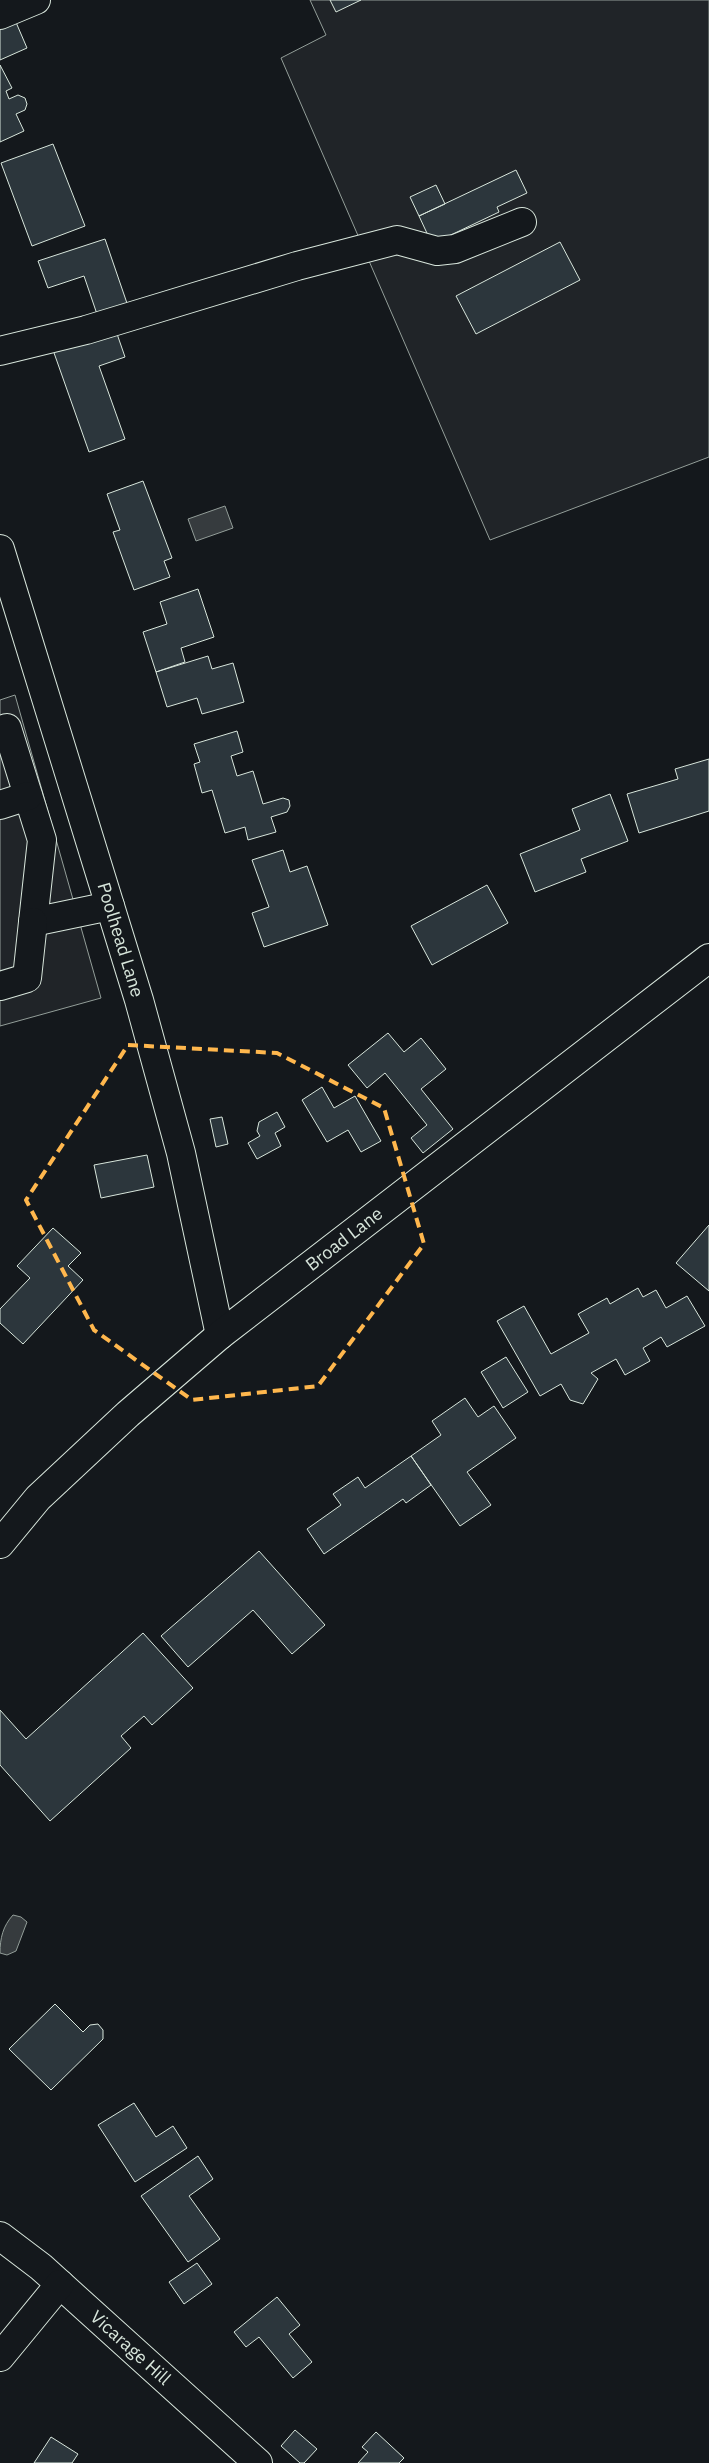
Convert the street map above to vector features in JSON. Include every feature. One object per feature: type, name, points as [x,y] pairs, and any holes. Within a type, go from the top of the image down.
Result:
[{"type":"street","points":[[0,15],[36,0]]},
{"type":"street","points":[[0,350],[86,330],[297,266],[397,240],[436,251],[455,249],[522,222]]},
{"type":"street","name":"Poolhead Lane","points":[[0,549],[139,1000],[181,1153],[220,1335]]},
{"type":"street","points":[[0,730],[7,728],[42,840],[28,978],[0,986]]},
{"type":"street","points":[[0,805],[28,796]]},
{"type":"street","points":[[33,922],[110,906]]},
{"type":"street","name":"Broad Lane","points":[[0,1544],[38,1498],[128,1414],[220,1335],[709,958]]},
{"type":"street","name":"Vicarage Hill","points":[[0,2236],[60,2284],[258,2463]]},
{"type":"street","points":[[0,2357],[60,2284]]},
{"type":"highlighted area","points":[[128,1045],[277,1053],[384,1108],[424,1244],[318,1386],[192,1400],[94,1330],[26,1200]]},
{"type":"shaded area","points":[[310,0],[709,0],[709,457],[490,540],[281,58],[326,35]]},
{"type":"shaded area","points":[[225,506],[233,528],[196,541],[188,519]]},
{"type":"shaded area","points":[[15,695],[101,998],[0,1026],[0,700]]},
{"type":"shaded area","points":[[13,1915],[21,1917],[27,1922],[16,1951],[7,1955],[0,1953],[1,1942],[4,1928]]},
{"type":"building","points":[[330,0],[361,0],[336,12]]},
{"type":"building","points":[[15,20],[27,48],[0,60],[0,27]]},
{"type":"building","points":[[0,65],[12,88],[6,91],[9,99],[18,95],[25,98],[27,104],[25,110],[16,114],[24,131],[0,142]]},
{"type":"building","points":[[53,144],[85,226],[32,246],[1,163]]},
{"type":"building","points":[[516,170],[527,193],[497,207],[499,212],[432,244],[419,216]]},
{"type":"building","points":[[436,185],[445,204],[419,216],[410,197]]},
{"type":"building","points":[[105,239],[130,312],[100,323],[84,276],[48,288],[38,261]]},
{"type":"building","points":[[560,242],[580,280],[476,334],[456,296]]},
{"type":"building","points":[[115,328],[125,357],[99,366],[125,439],[89,452],[53,350]]},
{"type":"building","points":[[143,481],[172,558],[164,561],[170,577],[134,590],[113,532],[120,530],[107,494]]},
{"type":"building","points":[[198,589],[214,637],[181,648],[185,662],[156,672],[143,632],[167,624],[160,602]]},
{"type":"building","points":[[208,656],[212,669],[233,663],[244,702],[202,714],[197,698],[167,707],[156,672]]},
{"type":"building","points":[[237,731],[243,752],[231,756],[237,776],[253,771],[263,804],[283,798],[289,800],[290,806],[287,812],[271,817],[276,832],[248,840],[245,827],[225,833],[212,790],[202,793],[194,764],[200,762],[194,744]]},
{"type":"building","points":[[709,759],[709,811],[639,833],[627,794],[678,779],[675,769]]},
{"type":"building","points":[[610,794],[628,841],[581,859],[586,872],[535,892],[520,854],[580,830],[572,809]]},
{"type":"building","points":[[283,850],[290,872],[307,866],[328,925],[264,947],[252,913],[269,907],[252,860]]},
{"type":"building","points":[[487,885],[508,923],[432,965],[411,926]]},
{"type":"building","points":[[388,1033],[404,1052],[421,1038],[446,1069],[421,1089],[453,1129],[423,1153],[411,1138],[427,1125],[385,1073],[367,1088],[348,1065]]},
{"type":"building","points":[[322,1087],[334,1108],[355,1096],[381,1141],[361,1152],[348,1130],[327,1142],[302,1100]]},
{"type":"building","points":[[277,1112],[285,1127],[275,1133],[281,1146],[257,1159],[248,1143],[260,1136],[257,1131],[259,1122]]},
{"type":"building","points":[[222,1117],[228,1144],[216,1147],[210,1119]]},
{"type":"building","points":[[147,1155],[154,1187],[101,1198],[94,1165]]},
{"type":"building","points":[[709,1225],[709,1291],[676,1263]]},
{"type":"building","points":[[53,1228],[81,1253],[68,1266],[83,1280],[23,1344],[0,1323],[0,1309],[30,1278],[17,1266]]},
{"type":"building","points":[[638,1288],[643,1297],[656,1290],[666,1308],[687,1296],[705,1326],[667,1347],[661,1337],[643,1348],[650,1361],[625,1375],[616,1359],[591,1373],[598,1379],[583,1404],[570,1400],[561,1384],[540,1396],[497,1321],[524,1306],[551,1354],[589,1333],[578,1314],[607,1298],[610,1304]]},
{"type":"building","points":[[506,1357],[528,1392],[503,1408],[481,1372]]},
{"type":"building","points":[[465,1398],[478,1417],[494,1406],[516,1438],[467,1472],[491,1505],[460,1526],[411,1456],[441,1435],[432,1421]]},
{"type":"building","points":[[411,1456],[431,1485],[406,1503],[403,1499],[324,1554],[307,1529],[341,1505],[333,1494],[358,1477],[365,1488]]},
{"type":"building","points":[[259,1551],[325,1625],[292,1654],[253,1610],[188,1667],[161,1636]]},
{"type":"building","points":[[143,1633],[193,1688],[152,1725],[144,1716],[121,1736],[131,1748],[50,1821],[0,1765],[0,1710],[26,1739]]},
{"type":"building","points":[[55,2004],[83,2032],[90,2025],[98,2024],[103,2030],[103,2039],[51,2090],[9,2049]]},
{"type":"building","points":[[134,2103],[156,2137],[173,2126],[187,2148],[135,2182],[98,2125]]},
{"type":"building","points":[[198,2156],[213,2179],[189,2196],[220,2239],[188,2262],[141,2196]]},
{"type":"building","points":[[197,2263],[212,2284],[184,2304],[169,2282]]},
{"type":"building","points":[[277,2297],[300,2325],[289,2334],[312,2362],[293,2378],[259,2337],[246,2347],[234,2332]]},
{"type":"building","points":[[295,2430],[317,2449],[304,2463],[300,2463],[281,2446]]},
{"type":"building","points":[[376,2432],[404,2458],[399,2463],[358,2463],[368,2452],[362,2447]]},
{"type":"building","points":[[51,2437],[78,2454],[72,2463],[34,2463]]}]
